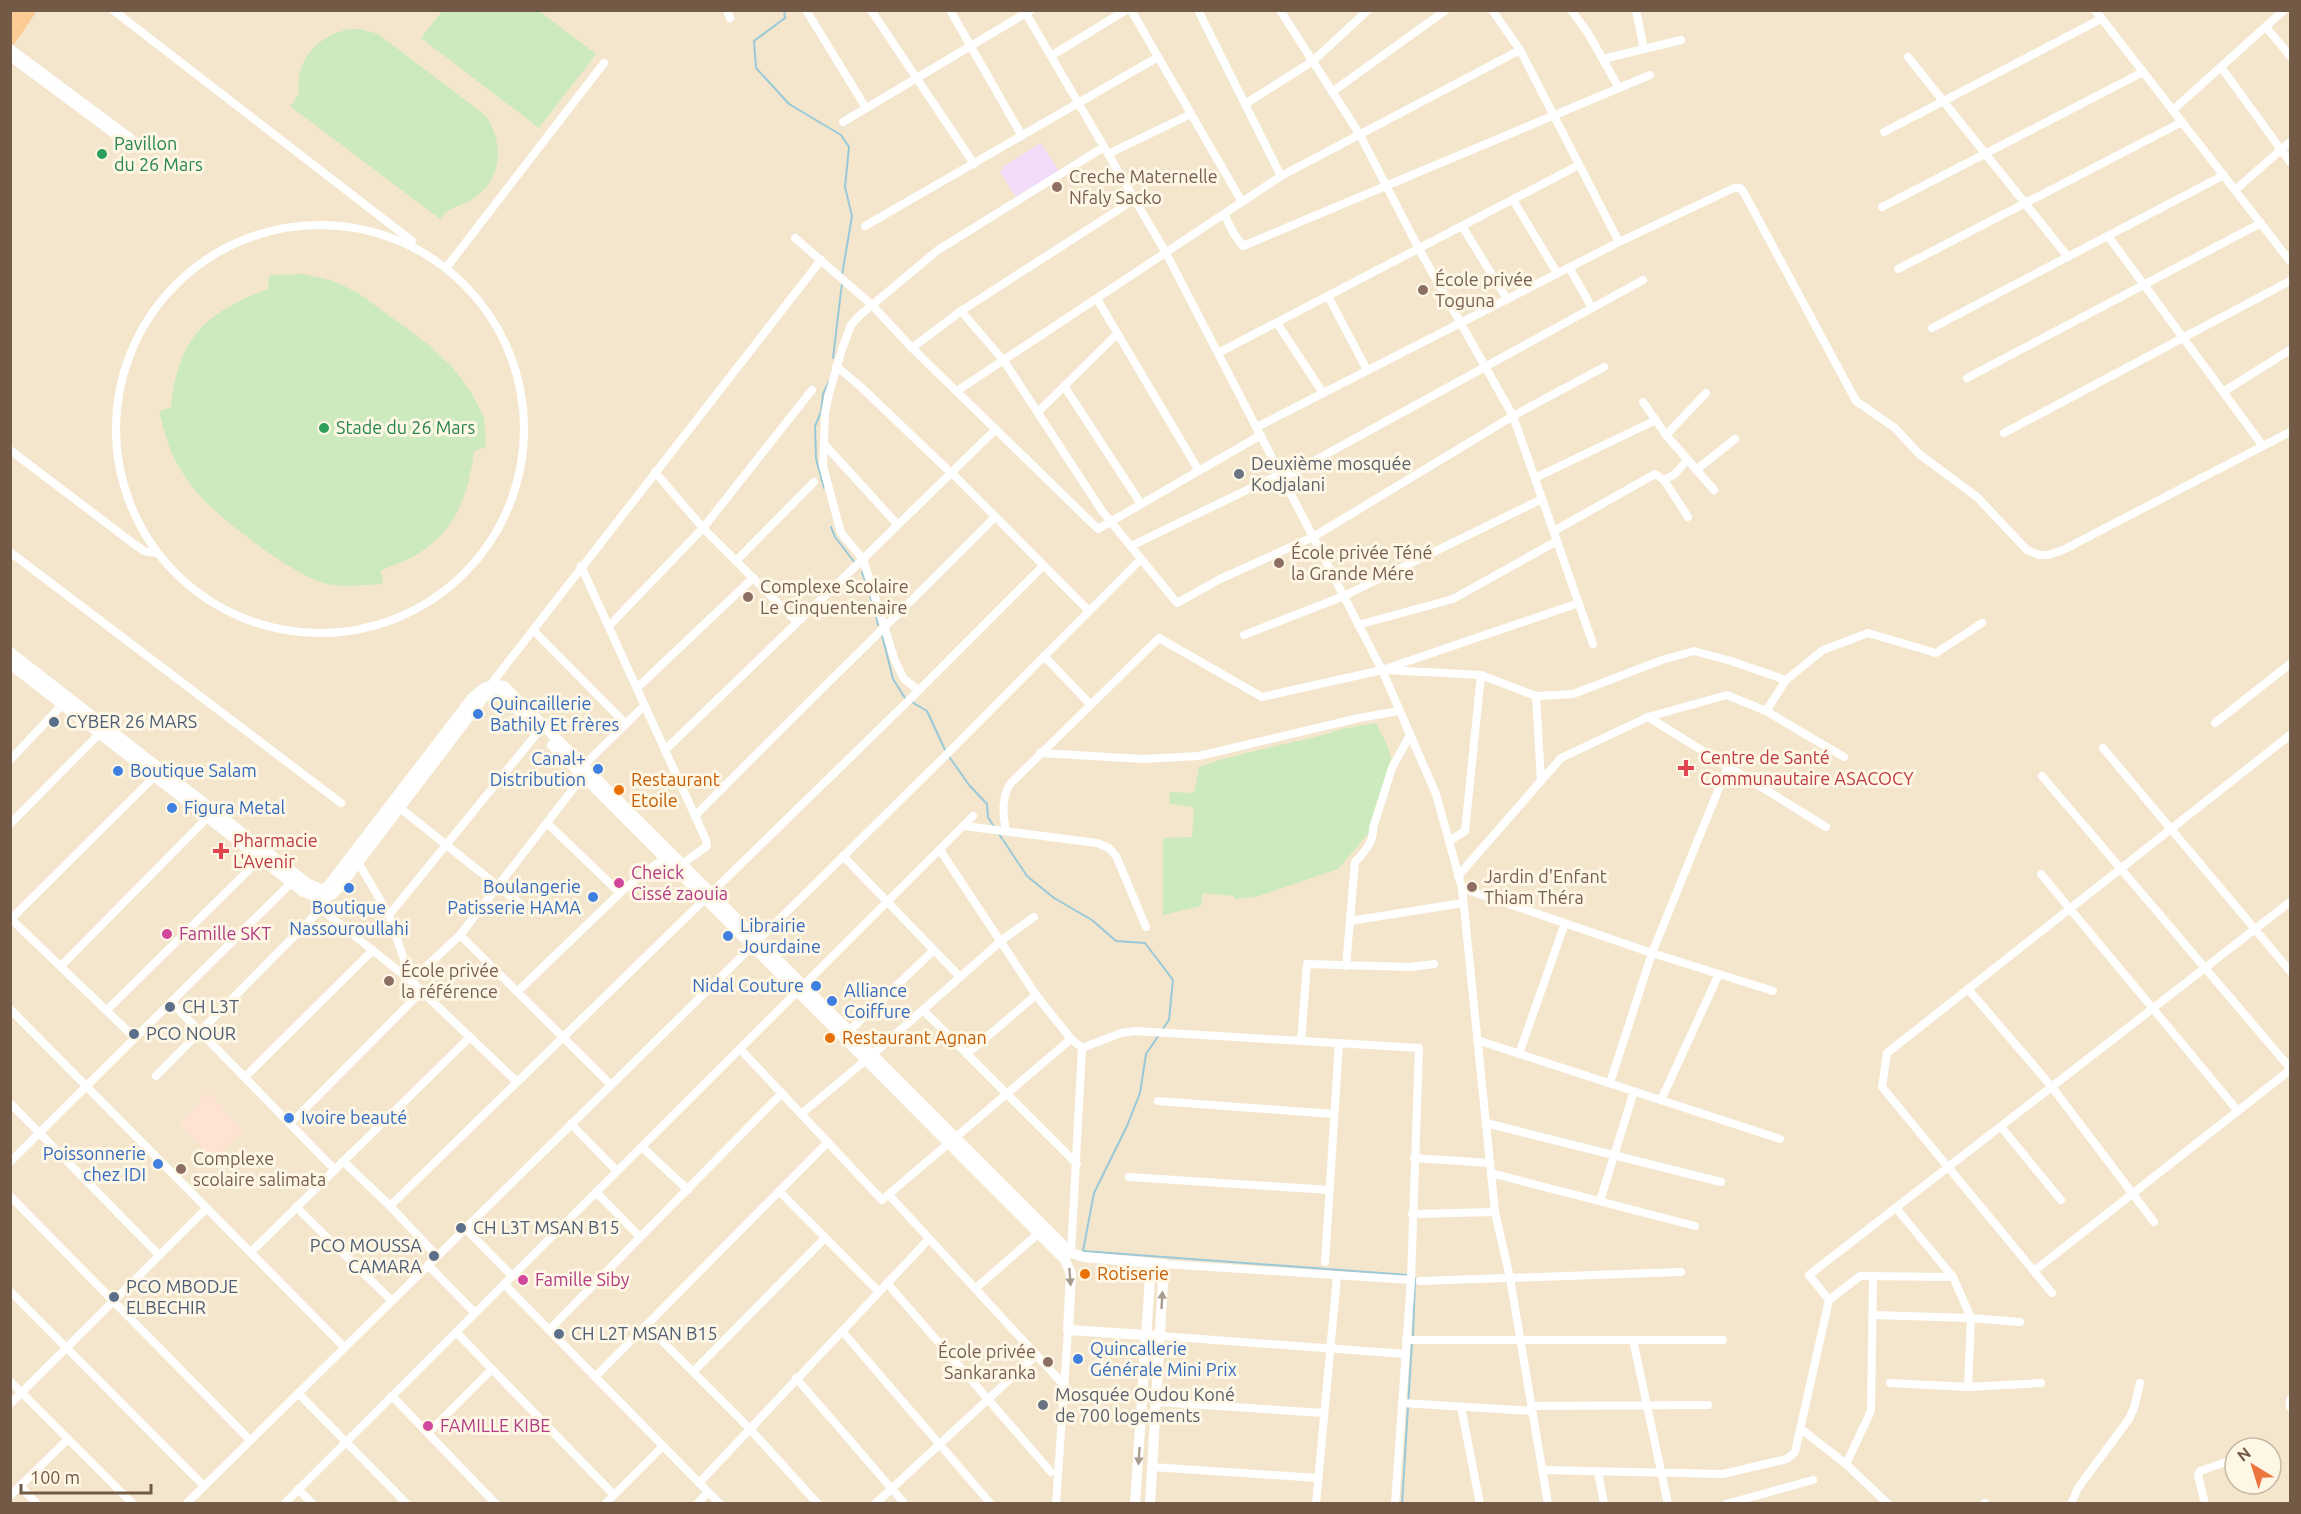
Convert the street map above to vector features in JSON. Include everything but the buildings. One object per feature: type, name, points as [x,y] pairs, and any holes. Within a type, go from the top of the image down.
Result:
[{"type":"highway","points":[[10,16],[15,10]]},
{"type":"highway","points":[[10,38],[29,10]]},
{"type":"street","points":[[113,10],[446,268],[471,291],[498,327],[516,368],[524,409],[526,436],[523,457],[510,506],[498,529],[466,573],[426,603],[386,622],[356,630],[308,633],[262,625],[229,612],[189,586],[156,553],[140,525],[121,476],[115,424],[129,358],[144,326],[174,285],[211,257],[233,244],[260,234],[316,224],[375,232],[399,239],[435,260]]},
{"type":"street","points":[[806,10],[866,108]]},
{"type":"street","points":[[871,10],[974,164]]},
{"type":"street","points":[[950,10],[1022,136]]},
{"type":"street","points":[[1051,56],[1129,10],[1242,202]]},
{"type":"street","points":[[1198,10],[1281,176]]},
{"type":"street","points":[[1280,10],[1360,135],[1419,249],[1513,416],[1593,644]]},
{"type":"street","points":[[1245,104],[1313,62],[1368,10]]},
{"type":"street","points":[[1332,92],[1446,10]]},
{"type":"street","points":[[1492,10],[1520,50],[1619,242]]},
{"type":"street","points":[[1571,10],[1588,33],[1619,88]]},
{"type":"street","points":[[1636,10],[1644,49]]},
{"type":"street","points":[[2095,10],[2290,261]]},
{"type":"street","points":[[2173,110],[2284,10]]},
{"type":"street","points":[[843,122],[1027,12],[1078,104],[1166,252],[1382,670],[1436,794],[1462,888],[1495,1212],[1510,1278],[1548,1503]]},
{"type":"street","points":[[1884,132],[2102,19]]},
{"type":"street","points":[[2266,27],[2290,56]]},
{"type":"street","points":[[1603,59],[1681,40]]},
{"type":"street","points":[[10,48],[129,140],[10,57]]},
{"type":"street","points":[[957,392],[1281,176],[1520,50]]},
{"type":"street","points":[[865,226],[1158,57]]},
{"type":"street","points":[[1908,57],[2068,257]]},
{"type":"street","points":[[446,268],[604,63]]},
{"type":"street","points":[[2222,67],[2290,162]]},
{"type":"street","points":[[1882,207],[2143,72]]},
{"type":"street","points":[[1224,214],[1243,246],[1650,75]]},
{"type":"street","points":[[915,693],[900,673],[891,652],[863,559],[841,534],[823,466],[825,413],[836,366],[851,325],[938,250],[1106,150],[1191,114]]},
{"type":"street","points":[[1898,269],[2182,122]]},
{"type":"street","points":[[2235,190],[2290,142]]},
{"type":"street","points":[[1218,353],[1580,165]]},
{"type":"street","points":[[1932,328],[2224,176]]},
{"type":"street","points":[[795,238],[872,305],[912,348],[1098,529],[1199,471],[1259,431],[1323,393],[1619,242],[1734,188],[1740,188],[1794,282],[1856,401],[1895,428],[1919,454],[1977,497],[2027,550],[2038,555],[2048,555],[2063,550],[2290,432]]},
{"type":"street","points":[[912,348],[960,311],[1135,199]]},
{"type":"street","points":[[1513,200],[1557,273]]},
{"type":"street","points":[[1967,378],[2261,223]]},
{"type":"street","points":[[1462,226],[1507,299]]},
{"type":"street","points":[[2108,236],[2263,446]]},
{"type":"street","points":[[10,664],[302,891],[321,899],[333,894],[581,566],[821,260]]},
{"type":"street","points":[[1569,267],[1592,308]]},
{"type":"street","points":[[1131,546],[1282,476],[1643,280]]},
{"type":"street","points":[[2004,432],[2290,281]]},
{"type":"street","points":[[1328,296],[1367,370]]},
{"type":"street","points":[[1096,299],[1199,471]]},
{"type":"street","points":[[960,311],[1004,361],[1111,522],[1177,603],[1220,579],[1313,537],[1513,416],[1604,367]]},
{"type":"street","points":[[1277,323],[1323,393]]},
{"type":"street","points":[[1038,412],[1117,334]]},
{"type":"street","points":[[2223,392],[2290,351]]},
{"type":"street","points":[[836,366],[951,472],[1089,611]]},
{"type":"street","points":[[1064,386],[1141,504]]},
{"type":"street","points":[[609,626],[703,528],[812,390]]},
{"type":"street","points":[[1666,435],[1706,393]]},
{"type":"street","points":[[1643,402],[1666,435],[1714,490]]},
{"type":"street","points":[[1535,478],[1656,420]]},
{"type":"street","points":[[665,750],[996,429]]},
{"type":"street","points":[[1696,470],[1735,439]]},
{"type":"street","points":[[825,444],[897,524]]},
{"type":"street","points":[[10,450],[134,544],[144,551],[156,553]]},
{"type":"street","points":[[1664,480],[1675,474],[1688,460]]},
{"type":"street","points":[[655,472],[703,528],[796,621]]},
{"type":"street","points":[[1554,531],[1655,474],[1664,480],[1688,517]]},
{"type":"street","points":[[736,561],[814,482]]},
{"type":"street","points":[[1244,635],[1344,597],[1542,499]]},
{"type":"street","points":[[695,816],[995,517]]},
{"type":"street","points":[[1359,625],[1453,599],[1557,541]]},
{"type":"street","points":[[10,552],[341,803]]},
{"type":"street","points":[[186,1503],[942,759],[1141,559]]},
{"type":"street","points":[[581,566],[707,846],[682,864]]},
{"type":"street","points":[[390,1206],[904,705],[1043,566]]},
{"type":"street","points":[[637,688],[753,578]]},
{"type":"street","points":[[1003,831],[1004,794],[1010,784],[1159,638],[1262,697],[1382,670],[1579,603]]},
{"type":"street","points":[[1767,711],[1786,680],[1823,650],[1868,633],[1936,653],[1982,623]]},
{"type":"street","points":[[533,630],[626,724]]},
{"type":"street","points":[[1382,670],[1481,675],[1536,696],[1573,694],[1662,660],[1694,651],[1731,660],[1786,680]]},
{"type":"street","points":[[10,652],[307,883],[373,950],[422,991],[517,1082]]},
{"type":"street","points":[[1044,656],[1090,704]]},
{"type":"street","points":[[2216,723],[2290,664]]},
{"type":"street","points":[[1449,841],[1465,831],[1481,675]]},
{"type":"street","points":[[156,1076],[200,1032],[321,899],[327,886],[472,698],[480,690],[491,688],[541,729],[755,943],[952,1141],[1069,1267],[1071,1274],[1068,1330],[1056,1503]]},
{"type":"street","points":[[1458,876],[1561,758],[1648,717],[1726,695],[1767,711],[1844,757]]},
{"type":"street","points":[[1536,696],[1541,780]]},
{"type":"street","points":[[11,760],[62,705]]},
{"type":"street","points":[[411,981],[460,935],[547,823],[582,771],[645,705]]},
{"type":"street","points":[[1040,753],[1143,759],[1199,756],[1359,718],[1399,711]]},
{"type":"street","points":[[1648,717],[1826,827]]},
{"type":"street","points":[[389,915],[541,729]]},
{"type":"street","points":[[10,824],[99,734]]},
{"type":"street","points":[[1346,966],[1355,862],[1366,851],[1373,836],[1373,828],[1392,768],[1410,735]]},
{"type":"street","points":[[2052,1293],[1882,1087],[1887,1053],[2290,735]]},
{"type":"street","points":[[2103,748],[2290,971]]},
{"type":"street","points":[[1611,1083],[1652,953],[1728,766]]},
{"type":"street","points":[[2034,1271],[2290,1069],[2042,776]]},
{"type":"street","points":[[135,1038],[11,919],[154,777]]},
{"type":"street","points":[[400,808],[523,906]]},
{"type":"street","points":[[284,1503],[973,816]]},
{"type":"street","points":[[61,966],[207,818]]},
{"type":"street","points":[[547,823],[620,893]]},
{"type":"street","points":[[964,826],[1098,843],[1109,848],[1116,856],[1146,927]]},
{"type":"street","points":[[940,850],[1002,940],[1036,995],[1071,1039],[1082,1048]]},
{"type":"street","points":[[668,856],[682,864],[708,896]]},
{"type":"street","points":[[517,992],[620,893],[668,856]]},
{"type":"street","points":[[843,856],[960,976]]},
{"type":"street","points":[[107,1010],[260,859]]},
{"type":"street","points":[[358,862],[389,915],[411,981]]},
{"type":"street","points":[[2041,874],[2238,1111]]},
{"type":"street","points":[[10,1162],[291,883]]},
{"type":"street","points":[[1462,888],[1652,953],[1773,991]]},
{"type":"street","points":[[1830,1300],[1809,1275],[2290,902]]},
{"type":"street","points":[[1350,921],[1463,903]]},
{"type":"street","points":[[801,1114],[869,1058],[1002,940],[1034,917]]},
{"type":"street","points":[[1519,1054],[1565,923]]},
{"type":"street","points":[[460,935],[611,1085]]},
{"type":"street","points":[[244,1077],[373,950]]},
{"type":"street","points":[[849,1031],[934,950]]},
{"type":"street","points":[[1301,1041],[1307,964],[1410,967],[1434,964]]},
{"type":"street","points":[[1661,1100],[1719,974]]},
{"type":"street","points":[[800,989],[849,1031],[869,1058]]},
{"type":"street","points":[[1968,989],[2052,1087],[2154,1222]]},
{"type":"street","points":[[290,1124],[422,991]]},
{"type":"street","points":[[967,1054],[1036,995]]},
{"type":"street","points":[[171,1002],[334,1170]]},
{"type":"street","points":[[10,1009],[344,1347]]},
{"type":"street","points":[[923,1010],[1077,1164]]},
{"type":"street","points":[[1082,1048],[1135,1030],[1419,1048],[1411,1280],[1395,1503]]},
{"type":"street","points":[[251,1252],[470,1037]]},
{"type":"street","points":[[740,1049],[880,1198],[885,1199],[1071,1039]]},
{"type":"street","points":[[1478,1040],[1780,1139]]},
{"type":"street","points":[[1325,1262],[1339,1043]]},
{"type":"street","points":[[1071,1253],[1082,1048]]},
{"type":"street","points":[[1600,1201],[1634,1091]]},
{"type":"street","points":[[549,1330],[782,1093]]},
{"type":"street","points":[[1158,1101],[1334,1114]]},
{"type":"street","points":[[10,1103],[159,1255]]},
{"type":"street","points":[[1486,1123],[1722,1182]]},
{"type":"street","points":[[571,1124],[617,1171]]},
{"type":"street","points":[[2001,1127],[2061,1200]]},
{"type":"street","points":[[952,1141],[1071,1253],[1084,1257],[1411,1280]]},
{"type":"street","points":[[595,1377],[828,1142]]},
{"type":"street","points":[[642,1147],[688,1190]]},
{"type":"street","points":[[1414,1158],[1491,1168],[1600,1201],[1695,1226]]},
{"type":"street","points":[[343,1161],[437,1256]]},
{"type":"street","points":[[1129,1177],[1330,1190]]},
{"type":"street","points":[[779,1191],[879,1292]]},
{"type":"street","points":[[596,1192],[640,1237]]},
{"type":"street","points":[[889,1195],[1064,1385]]},
{"type":"street","points":[[10,1196],[250,1440]]},
{"type":"street","points":[[10,1404],[207,1208]]},
{"type":"street","points":[[296,1208],[392,1301]]},
{"type":"street","points":[[1896,1208],[1953,1277],[1971,1318],[1968,1387]]},
{"type":"street","points":[[1412,1214],[1495,1212]]},
{"type":"street","points":[[465,1228],[513,1276]]},
{"type":"street","points":[[976,1288],[1039,1233]]},
{"type":"street","points":[[693,1372],[825,1238]]},
{"type":"street","points":[[699,1483],[929,1239]]},
{"type":"street","points":[[1135,1503],[1151,1263]]},
{"type":"street","points":[[1150,1503],[1164,1264]]},
{"type":"street","points":[[428,1265],[475,1312]]},
{"type":"street","points":[[1420,1281],[1681,1272]]},
{"type":"street","points":[[1316,1503],[1337,1276]]},
{"type":"street","points":[[1542,1470],[1723,1474],[1787,1459],[1795,1452],[1830,1300],[1860,1276],[1953,1277]]},
{"type":"street","points":[[1846,1464],[1871,1412],[1873,1276]]},
{"type":"street","points":[[887,1283],[1051,1472]]},
{"type":"street","points":[[504,1284],[720,1503]]},
{"type":"street","points":[[10,1291],[204,1486]]},
{"type":"street","points":[[1873,1315],[2020,1322]]},
{"type":"street","points":[[647,1326],[750,1428],[818,1503]]},
{"type":"street","points":[[1068,1330],[1406,1354]]},
{"type":"street","points":[[842,1331],[991,1503]]},
{"type":"street","points":[[456,1332],[614,1495]]},
{"type":"street","points":[[1406,1340],[1723,1340]]},
{"type":"street","points":[[1633,1340],[1668,1503]]},
{"type":"street","points":[[875,1503],[1036,1355]]},
{"type":"street","points":[[428,1433],[492,1369]]},
{"type":"street","points":[[796,1378],[905,1503]]},
{"type":"street","points":[[10,1381],[133,1503]]},
{"type":"street","points":[[1890,1383],[1968,1387],[2041,1383]]},
{"type":"street","points":[[2072,1503],[2078,1488],[2129,1419],[2140,1383]]},
{"type":"street","points":[[298,1393],[407,1503]]},
{"type":"street","points":[[392,1396],[496,1503]]},
{"type":"street","points":[[2290,1400],[2290,1407]]},
{"type":"street","points":[[1157,1402],[1324,1413]]},
{"type":"street","points":[[1402,1403],[1532,1408],[1708,1405]]},
{"type":"street","points":[[1461,1407],[1480,1503]]},
{"type":"street","points":[[1801,1429],[1846,1464],[1888,1503]]},
{"type":"street","points":[[10,1496],[68,1439]]},
{"type":"street","points":[[605,1503],[663,1446]]},
{"type":"street","points":[[2205,1503],[2198,1475],[2200,1471],[2223,1464]]},
{"type":"street","points":[[1152,1467],[1318,1478]]},
{"type":"street","points":[[1598,1472],[1604,1503]]},
{"type":"street","points":[[1726,1503],[1813,1480]]},
{"type":"street","points":[[20,1486],[37,1503]]},
{"type":"street","points":[[298,1489],[313,1503]]},
{"type":"street","points":[[697,1503],[708,1492]]},
{"type":"shaded area","points":[[10,11],[2290,11],[2290,1503],[11,1503]]},
{"type":"shaded area","points":[[1041,143],[1059,171],[1016,197],[1000,172],[1003,170],[1002,167]]},
{"type":"shaded area","points":[[208,1092],[244,1130],[214,1160],[179,1124]]},
{"type":"green space","points":[[443,10],[539,11],[596,54],[539,128],[421,38]]},
{"type":"green space","points":[[350,29],[378,34],[485,115],[491,126],[498,149],[495,173],[490,183],[471,200],[452,208],[440,219],[290,106],[299,93],[301,67],[310,51],[324,39]]},
{"type":"green space","name":"Stade du 26 Mars","points":[[302,274],[330,280],[357,292],[429,345],[453,368],[471,392],[484,417],[486,447],[474,451],[465,493],[458,511],[448,527],[421,552],[381,570],[383,584],[345,586],[323,583],[276,558],[241,532],[200,496],[184,475],[169,447],[159,411],[171,408],[180,363],[198,331],[227,308],[268,289],[269,275]]},
{"type":"green space","points":[[1376,723],[1388,747],[1391,759],[1369,833],[1338,869],[1256,897],[1234,899],[1234,896],[1203,893],[1201,906],[1163,915],[1163,838],[1192,837],[1194,807],[1169,804],[1170,792],[1194,793],[1199,767],[1341,729]]},
{"type":"waterway","points":[[784,10],[785,18],[754,41],[756,68],[789,104],[841,135],[849,147],[845,187],[852,216],[842,275]]},
{"type":"waterway","points":[[833,358],[842,283]]},
{"type":"waterway","points":[[824,488],[816,459],[815,426],[821,412],[823,394],[829,381]]},
{"type":"waterway","points":[[831,527],[835,537],[855,563]]},
{"type":"waterway","points":[[862,572],[872,602]]},
{"type":"waterway","points":[[874,607],[878,625]]},
{"type":"waterway","points":[[882,635],[893,679],[905,698],[927,711],[945,750]]},
{"type":"waterway","points":[[948,755],[969,785],[987,804],[988,817],[994,827]]},
{"type":"waterway","points":[[999,834],[1027,876],[1054,898],[1092,920],[1116,941],[1145,943],[1173,980],[1169,1020],[1162,1030]]},
{"type":"waterway","points":[[1159,1035],[1146,1054],[1140,1093],[1127,1126],[1094,1193],[1083,1251],[1408,1275]]},
{"type":"waterway","points":[[1413,1336],[1415,1279]]},
{"type":"waterway","points":[[1402,1504],[1412,1342]]},
{"type":"place","name":"Pavillon du 26 Mars","points":[[102,154]]},
{"type":"place","name":"Creche Maternelle Nfaly Sacko","points":[[1057,187]]},
{"type":"place","name":"École privée Toguna","points":[[1423,290]]},
{"type":"place","name":"Stade du 26 Mars","points":[[324,428]]},
{"type":"place","name":"Deuxième mosquée Kodjalani","points":[[1239,474]]},
{"type":"place","name":"École privée Téné la Grande Mére","points":[[1279,563]]},
{"type":"place","name":"Complexe Scolaire Le Cinquentenaire","points":[[748,597]]},
{"type":"place","name":"Quincaillerie Bathily Et frères","points":[[478,714]]},
{"type":"place","name":"CYBER 26 MARS","points":[[54,722]]},
{"type":"place","name":"Centre de Santé Communautaire ASACOCY","points":[[1686,768]]},
{"type":"place","name":"Canal+ Distribution","points":[[598,769]]},
{"type":"place","name":"Boutique Salam","points":[[118,771]]},
{"type":"place","name":"Restaurant Etoile","points":[[619,790]]},
{"type":"place","name":"Figura Metal","points":[[172,808]]},
{"type":"place","name":"Pharmacie L'Avenir","points":[[221,851]]},
{"type":"place","name":"Cheick Cissé zaouia","points":[[619,883]]},
{"type":"place","name":"Jardin d'Enfant Thiam Théra","points":[[1472,887]]},
{"type":"place","name":"Boutique Nassouroullahi","points":[[349,888]]},
{"type":"place","name":"Boulangerie Patisserie HAMA","points":[[593,897]]},
{"type":"place","name":"Famille SKT","points":[[167,934]]},
{"type":"place","name":"Librairie Jourdaine","points":[[728,936]]},
{"type":"place","name":"École privée la référence","points":[[389,981]]},
{"type":"place","name":"Nidal Couture","points":[[816,986]]},
{"type":"place","name":"Alliance Coiffure","points":[[832,1001]]},
{"type":"place","name":"CH L3T","points":[[170,1007]]},
{"type":"place","name":"PCO NOUR","points":[[134,1034]]},
{"type":"place","name":"Restaurant Agnan","points":[[830,1038]]},
{"type":"place","name":"Ivoire beauté","points":[[289,1118]]},
{"type":"place","name":"Poissonnerie chez IDI","points":[[158,1164]]},
{"type":"place","name":"Complexe scolaire salimata","points":[[181,1169]]},
{"type":"place","name":"CH L3T MSAN B15","points":[[461,1228]]},
{"type":"place","name":"PCO MOUSSA CAMARA","points":[[434,1256]]},
{"type":"place","name":"Rotiserie","points":[[1085,1274]]},
{"type":"place","name":"Famille Siby","points":[[523,1280]]},
{"type":"place","name":"PCO MBODJE ELBECHIR","points":[[114,1297]]},
{"type":"place","name":"CH L2T MSAN B15","points":[[559,1334]]},
{"type":"place","name":"Quincallerie Générale Mini Prix","points":[[1078,1359]]},
{"type":"place","name":"École privée Sankaranka","points":[[1048,1362]]},
{"type":"place","name":"Mosquée Oudou Koné de 700 logements","points":[[1043,1405]]},
{"type":"place","name":"FAMILLE KIBE","points":[[428,1426]]}]
